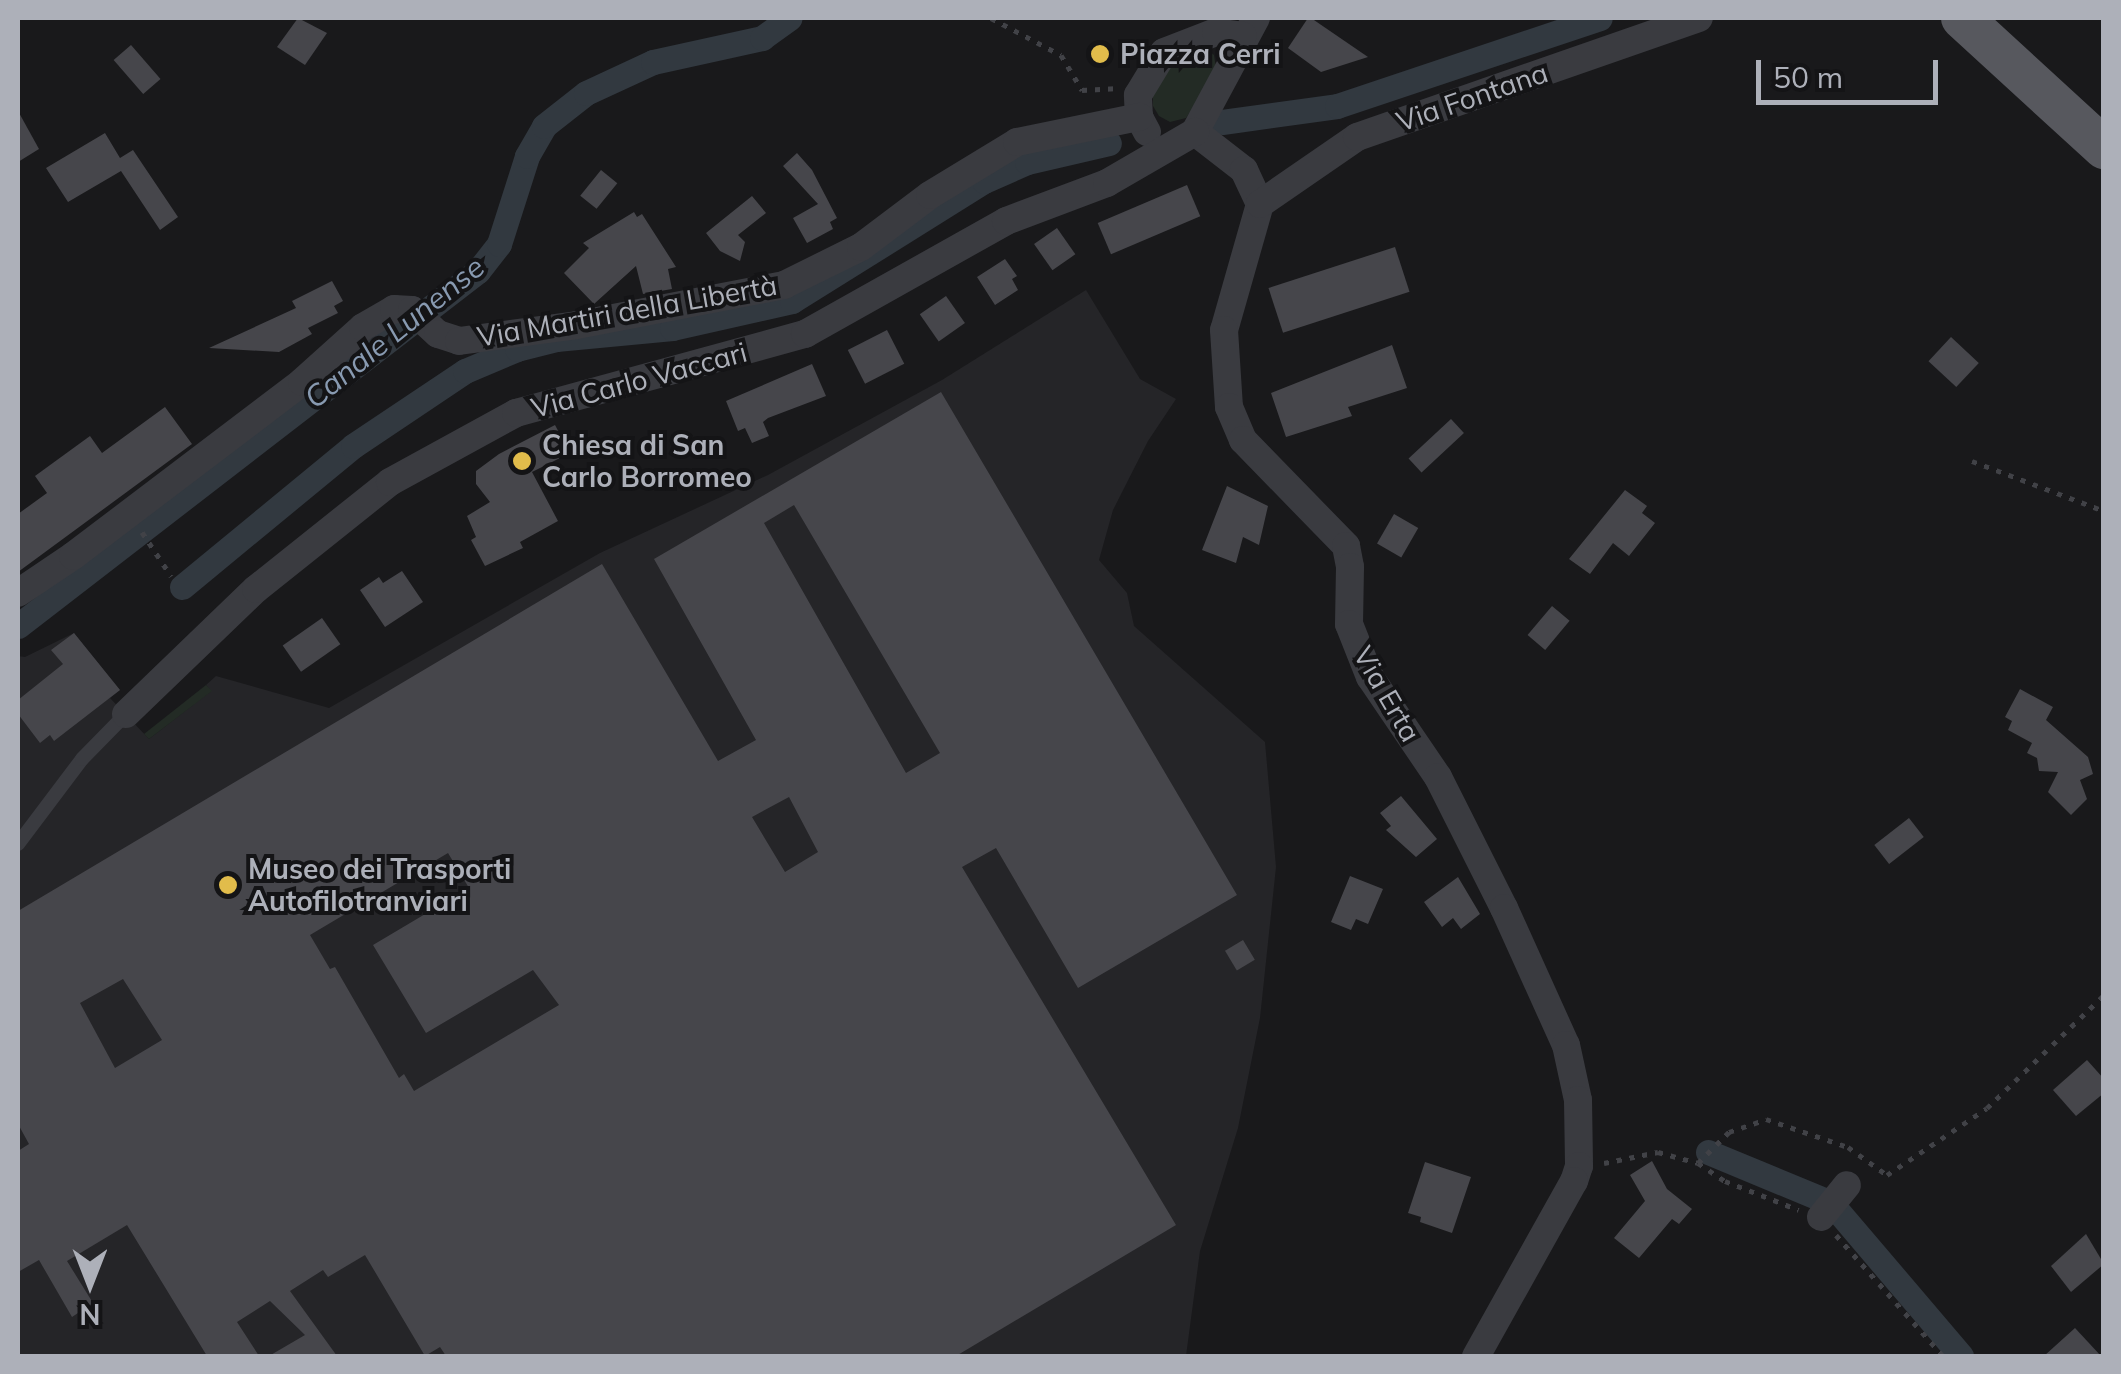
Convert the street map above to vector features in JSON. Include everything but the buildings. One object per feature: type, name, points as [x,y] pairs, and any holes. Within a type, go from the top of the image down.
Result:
[{"type":"main road","points":[[1962,18],[2104,148]]},
{"type":"street","name":"Via Fontana","points":[[1260,204],[1358,137],[1699,18]]},
{"type":"street","points":[[1250,27],[1195,132],[1244,170],[1260,204]]},
{"type":"street","points":[[1159,154],[1138,117],[1138,96],[1164,52],[1216,32],[1250,27]]},
{"type":"street","name":"Via Martiri della Libertà","points":[[18,593],[302,382],[382,314],[400,306],[412,310],[445,338],[472,340],[724,300],[784,285],[861,246],[930,195],[1018,142],[1138,117]]},
{"type":"street","name":"Via Carlo Vaccari","points":[[126,714],[256,589],[390,482],[516,413],[805,334],[1006,222],[1107,182],[1195,132]]},
{"type":"street","name":"Via Erta","points":[[1260,204],[1224,330],[1229,406],[1253,452],[1346,546],[1350,567],[1349,624],[1370,677],[1438,776],[1566,1045],[1578,1100],[1580,1166]]},
{"type":"street","points":[[1476,1356],[1580,1166]]},
{"type":"street","points":[[1821,1218],[1847,1186]]},
{"type":"lane","name":"Via Carlo Vaccari","points":[[18,844],[82,759],[126,714]]},
{"type":"path","points":[[991,18],[1061,55],[1082,90],[1122,86]]},
{"type":"path","points":[[1972,460],[2104,512]]},
{"type":"path","points":[[136,522],[171,576]]},
{"type":"path","points":[[1698,1163],[1728,1132],[1766,1120],[1848,1147],[1887,1175],[1988,1108],[2104,995]]},
{"type":"path","points":[[1580,1166],[1658,1152],[1698,1163],[1724,1181],[1821,1218],[1943,1356]]},
{"type":"shaded area","points":[[1206,49],[1214,55],[1216,68],[1208,87],[1186,118],[1170,122],[1159,116],[1153,106],[1153,87],[1166,60]]},
{"type":"shaded area","points":[[1086,290],[1140,379],[1176,399],[1148,441],[1113,510],[1099,560],[1127,593],[1134,626],[1265,742],[1276,867],[1260,1018],[1238,1128],[1200,1251],[1186,1356],[18,1356],[18,656],[25,657],[74,633],[120,690],[110,698],[149,739],[211,691],[206,685],[216,676],[329,708],[600,553],[768,475],[942,380]]},
{"type":"shaded area","points":[[206,685],[212,691],[149,739],[144,734]]},
{"type":"waterway","name":"Canale Lunense","points":[[18,626],[478,271],[499,244],[527,156],[544,126],[586,93],[653,62],[762,38],[790,18]]},
{"type":"waterway","points":[[1222,122],[1337,106],[1600,18]]},
{"type":"waterway","points":[[182,587],[353,446],[465,371],[517,349],[556,339],[672,328],[792,301],[984,181],[1027,162],[1109,143]]},
{"type":"waterway","name":"Canale Lunense","points":[[1708,1152],[1831,1203],[1961,1356]]},
{"type":"place","name":"Piazza Cerri","points":[[1100,54]]},
{"type":"place","name":"Chiesa di San Carlo Borromeo","points":[[522,461]]},
{"type":"place","name":"Museo dei Trasporti Autofilotranviari","points":[[228,885]]}]
